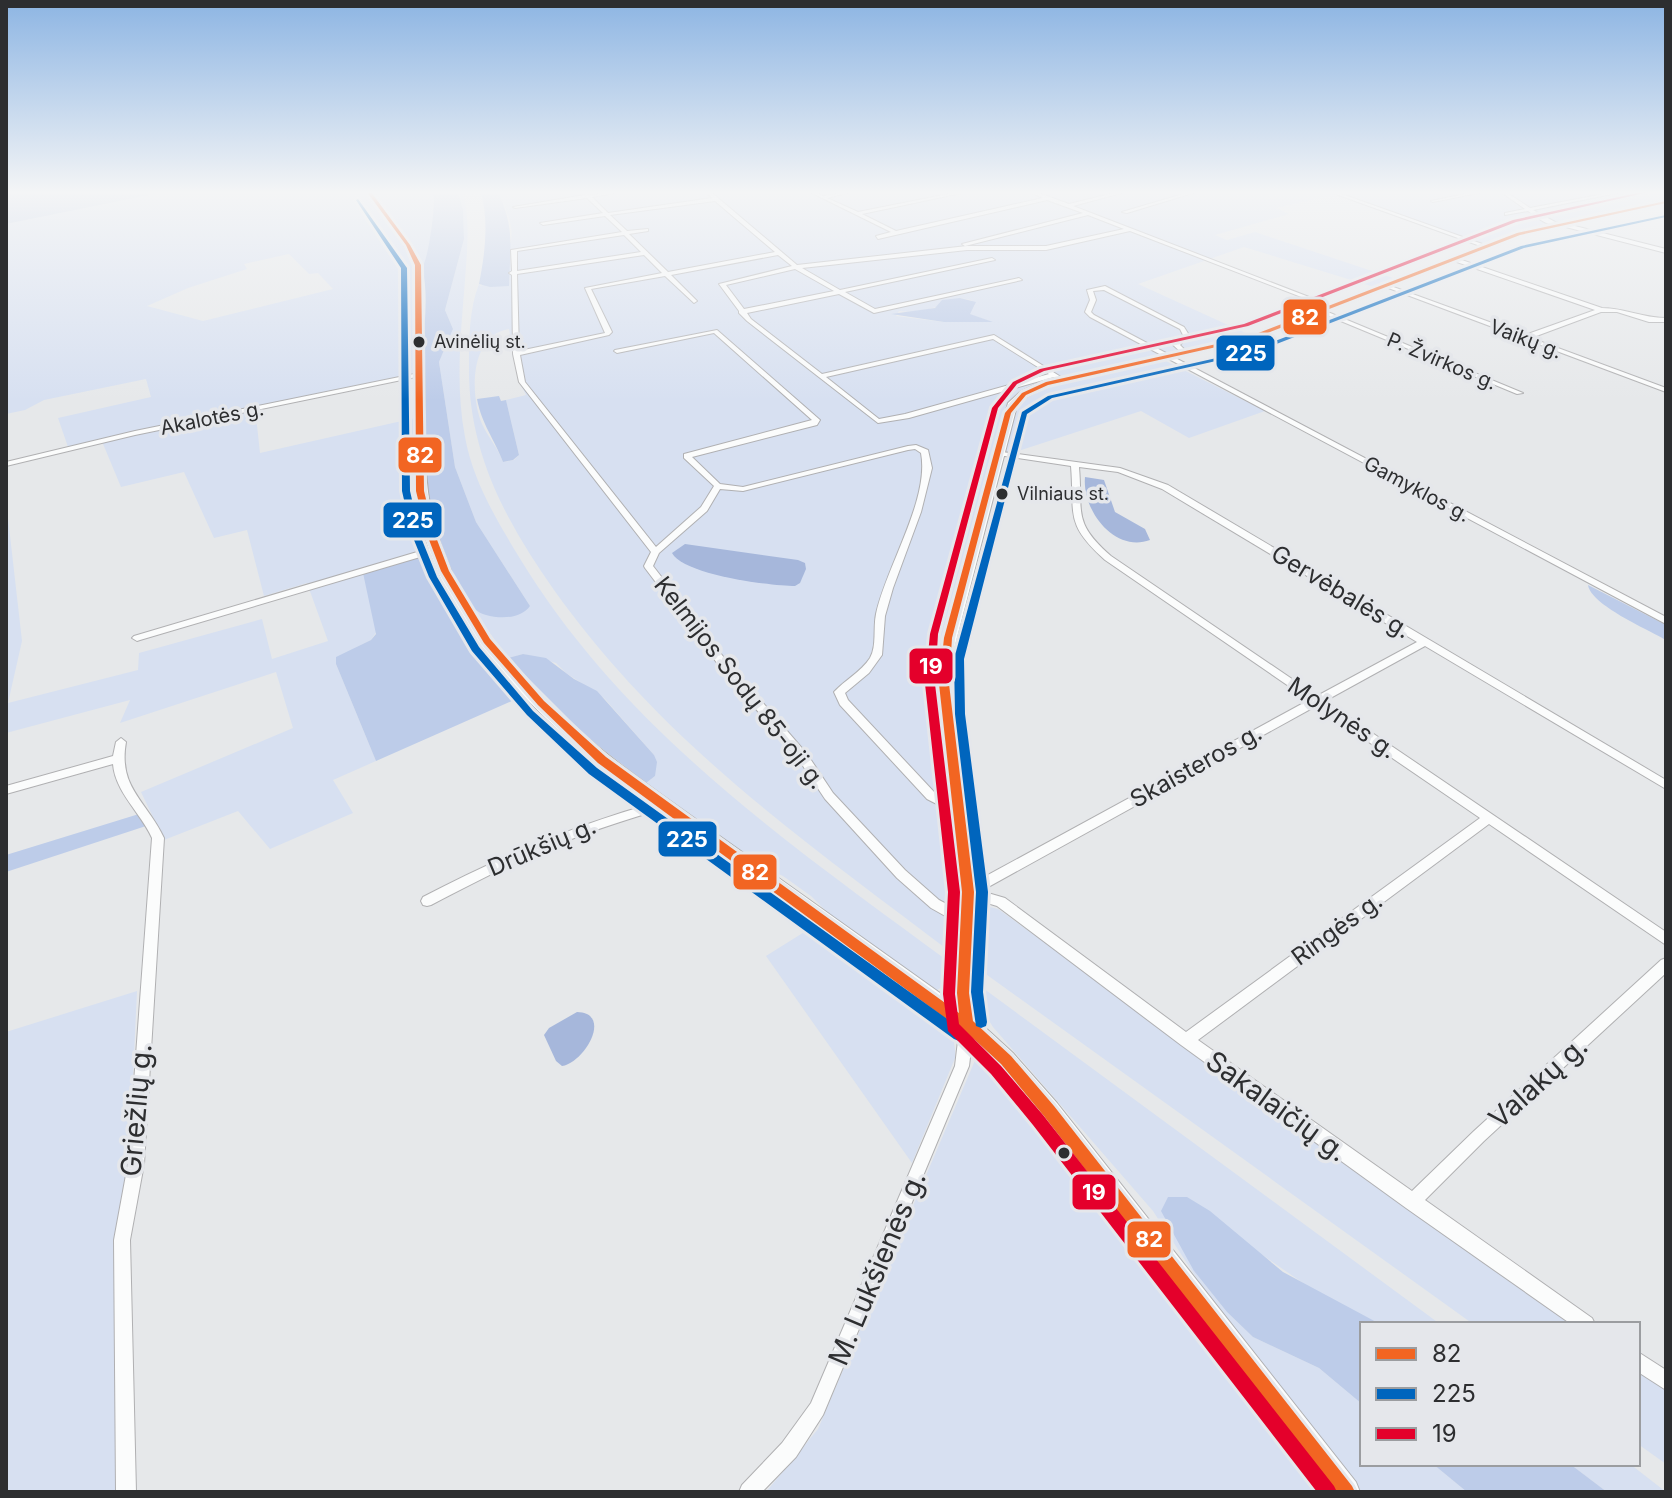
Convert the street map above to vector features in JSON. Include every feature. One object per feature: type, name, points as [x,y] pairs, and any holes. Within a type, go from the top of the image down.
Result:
[{"type":"main road","points":[[416,262],[420,491],[434,550],[458,599],[489,647],[554,719],[661,805],[967,1024],[1006,1060],[1346,1492]]},
{"type":"main road","points":[[967,1024],[963,993],[969,922],[968,892],[946,715],[945,657],[1012,405],[1033,388],[1058,377],[1250,338],[1446,262]]},
{"type":"street","points":[[513,262],[516,354],[522,382],[655,552]]},
{"type":"street","points":[[512,273],[586,262]]},
{"type":"street","points":[[655,262],[694,301]]},
{"type":"street","points":[[516,354],[607,334],[609,332],[588,288],[731,262]]},
{"type":"street","points":[[789,262],[870,310],[880,311],[1019,280]]},
{"type":"street","points":[[842,262],[796,267],[723,282],[722,285],[741,312],[870,417],[882,421],[1058,377]]},
{"type":"street","points":[[741,312],[983,262]]},
{"type":"street","name":"P. Žvirkos g.","points":[[1208,262],[1326,309],[1519,393]]},
{"type":"street","points":[[1461,262],[1601,310],[1618,310],[1649,320],[1666,320]]},
{"type":"street","name":"Vaikų g.","points":[[1386,286],[1666,390]]},
{"type":"street","name":"Gamyklos g.","points":[[1185,353],[1176,345],[1186,335],[1182,328],[1105,288],[1090,290],[1093,300],[1088,312],[1090,315],[1666,621]]},
{"type":"street","points":[[1524,338],[1601,310]]},
{"type":"street","points":[[617,351],[715,331],[816,420],[687,456],[718,486],[743,489],[908,448],[920,448],[925,452],[928,468],[917,512],[880,616],[877,655],[865,671],[839,692],[844,702],[931,796],[959,805]]},
{"type":"street","points":[[820,376],[994,337],[1058,377]]},
{"type":"street","name":"Akalotės g.","points":[[6,464],[135,433],[419,375]]},
{"type":"street","name":"Gervėbalės g.","points":[[998,453],[1128,472],[1165,487],[1666,785]]},
{"type":"street","name":"Molynės g.","points":[[1075,463],[1077,525],[1093,546],[1666,939]]},
{"type":"street","name":"Kelmijos Sodų 85-oji g.","points":[[718,486],[694,520],[655,552],[649,560],[650,569],[721,661],[803,757],[829,796],[901,874],[935,904],[969,922]]},
{"type":"street","points":[[137,638],[434,550]]},
{"type":"street","name":"Skaisteros g.","points":[[968,892],[1424,642]]},
{"type":"street","points":[[6,790],[116,759],[121,742]]},
{"type":"street","name":"Griežlių g.","points":[[116,759],[122,782],[148,818],[158,838],[136,1164],[122,1240],[126,1492]]},
{"type":"street","name":"Drūkšių g.","points":[[427,901],[517,854],[577,829],[661,805]]},
{"type":"street","name":"Ringės g.","points":[[1186,1040],[1489,818]]},
{"type":"street","name":"Sakalaičių g.","points":[[968,892],[1001,902],[1186,1040],[1583,1322]]},
{"type":"street","name":"Valakų g.","points":[[1412,1202],[1666,964]]},
{"type":"street","name":"M. Lukšienės g.","points":[[749,1492],[789,1450],[817,1409],[962,1066],[967,1024]]},
{"type":"street","points":[[1640,1362],[1666,1381]]},
{"type":"shaded area","points":[[6,262],[253,262],[244,264],[247,269],[188,288],[147,306],[203,321],[333,289],[318,273],[309,274],[297,262],[411,262],[415,275],[414,375],[255,407],[260,453],[415,418],[414,478],[429,553],[371,640],[336,664],[376,761],[333,780],[353,813],[270,849],[238,811],[164,840],[141,792],[293,728],[276,672],[120,723],[130,700],[6,733],[8,518],[22,641],[8,703],[138,670],[139,653],[262,619],[272,659],[328,641],[307,583],[264,596],[247,530],[214,538],[184,472],[121,487],[101,439],[68,447],[58,418],[151,397],[146,379],[44,400],[25,410],[6,414]]},
{"type":"shaded area","points":[[425,262],[458,262],[445,310],[453,329],[439,362],[455,467],[476,522],[530,606],[510,617],[486,615],[467,601],[443,553],[434,526],[422,439],[426,299],[422,267]]},
{"type":"shaded area","points":[[458,262],[467,262],[460,398],[469,453],[494,514],[561,620],[609,678],[715,782],[831,875],[952,964],[949,983],[937,990],[930,988],[837,922],[811,896],[783,876],[751,861],[646,783],[655,776],[654,755],[604,698],[556,663],[523,654],[508,658],[471,607],[501,616],[530,606],[476,522],[455,467],[439,362],[453,329],[445,310]]},
{"type":"shaded area","points":[[483,262],[510,262],[509,286],[479,284]]},
{"type":"shaded area","points":[[500,262],[1201,262],[1138,284],[1250,335],[1036,385],[1008,404],[1000,422],[930,680],[959,868],[952,953],[790,829],[689,743],[597,645],[554,590],[506,512],[493,485],[475,428],[470,398],[469,346],[473,304],[479,284],[481,286]],"holes":[[[960,298],[971,300],[975,305],[969,314],[992,322],[944,322],[896,316],[899,311],[922,310]],[[509,329],[518,379],[526,395],[506,400],[519,455],[514,460],[503,462],[482,424],[475,383],[476,368],[486,342]]]},
{"type":"shaded area","points":[[1292,262],[1345,262],[1396,279],[1374,287]]},
{"type":"shaded area","points":[[960,298],[976,302],[970,314],[993,322],[944,322],[891,314],[935,308],[942,300]]},
{"type":"shaded area","points":[[1166,361],[1265,411],[1189,438],[1141,411],[1003,456],[1014,413],[1028,396],[1086,375]]},
{"type":"shaded area","points":[[499,396],[501,401],[506,400],[519,455],[503,462],[477,399]]},
{"type":"shaded area","points":[[1085,477],[1104,480],[1115,512],[1145,529],[1150,540],[1124,540],[1103,526],[1089,503]]},
{"type":"shaded area","points":[[685,544],[798,560],[805,563],[806,569],[800,583],[795,586],[729,578],[680,561],[672,553]]},
{"type":"shaded area","points":[[429,553],[470,628],[523,696],[376,761],[336,664],[336,657],[371,640],[376,634],[363,573]]},
{"type":"shaded area","points":[[1588,585],[1666,625],[1666,640],[1609,608],[1591,593]]},
{"type":"shaded area","points":[[523,654],[546,658],[574,679],[597,691],[654,755],[657,762],[655,776],[646,783],[586,736],[508,658]]},
{"type":"shaded area","points":[[139,814],[146,826],[6,872],[6,855]]},
{"type":"shaded area","points":[[986,906],[998,909],[1574,1322],[1470,1322],[976,967],[978,917]]},
{"type":"shaded area","points":[[814,926],[940,1016],[952,1036],[955,1058],[912,1163],[766,956]]},
{"type":"shaded area","points":[[976,983],[1437,1322],[1376,1322],[1313,1290],[1251,1247],[1194,1271],[1227,1312],[1253,1337],[1319,1368],[1360,1402],[1360,1466],[1435,1466],[1467,1492],[1362,1492],[1207,1294],[1153,1211],[993,1027],[976,1000]]},
{"type":"shaded area","points":[[137,991],[129,1163],[115,1232],[117,1492],[6,1492],[6,1032]]},
{"type":"shaded area","points":[[577,1012],[588,1014],[593,1020],[592,1038],[579,1056],[562,1066],[556,1061],[544,1035],[549,1028]]},
{"type":"shaded area","points":[[976,1058],[983,1058],[997,1068],[1116,1212],[1328,1492],[766,1492],[818,1429]]},
{"type":"shaded area","points":[[1168,1197],[1187,1197],[1210,1211],[1283,1272],[1376,1322],[1360,1322],[1360,1402],[1319,1368],[1253,1337],[1227,1312],[1194,1271],[1161,1211]]},
{"type":"shaded area","points":[[1640,1369],[1666,1388],[1666,1464],[1640,1445]]},
{"type":"shaded area","points":[[1435,1466],[1573,1466],[1607,1492],[1467,1492]]},
{"type":"shaded area","points":[[1573,1466],[1633,1466],[1666,1492],[1607,1492]]},
{"type":"transit line","name":"225","points":[[400,262],[404,268],[406,491],[416,535],[433,577],[475,649],[530,713],[593,771],[959,1035]]},
{"type":"transit line","name":"82","points":[[416,262],[420,491],[430,532],[445,571],[487,641],[541,703],[602,760],[980,1036]]},
{"type":"transit line","name":"19","points":[[1328,1492],[1038,1120],[996,1070],[953,1027],[949,994],[954,892],[930,684],[934,634],[995,408],[1015,383],[1042,370],[1246,325],[1409,262]]},
{"type":"transit line","name":"82","points":[[1346,1492],[1049,1111],[1006,1060],[967,1024],[963,993],[968,892],[944,684],[948,638],[1008,413],[1024,394],[1046,384],[1250,338],[1447,262]]},
{"type":"transit line","name":"225","points":[[981,1022],[977,992],[982,892],[960,714],[959,659],[1024,413],[1050,397],[1254,351],[1484,262]]},
{"type":"place","name":"Avinėlių st.","points":[[419,342]]},
{"type":"place","name":"Vilniaus st.","points":[[1002,494]]}]
